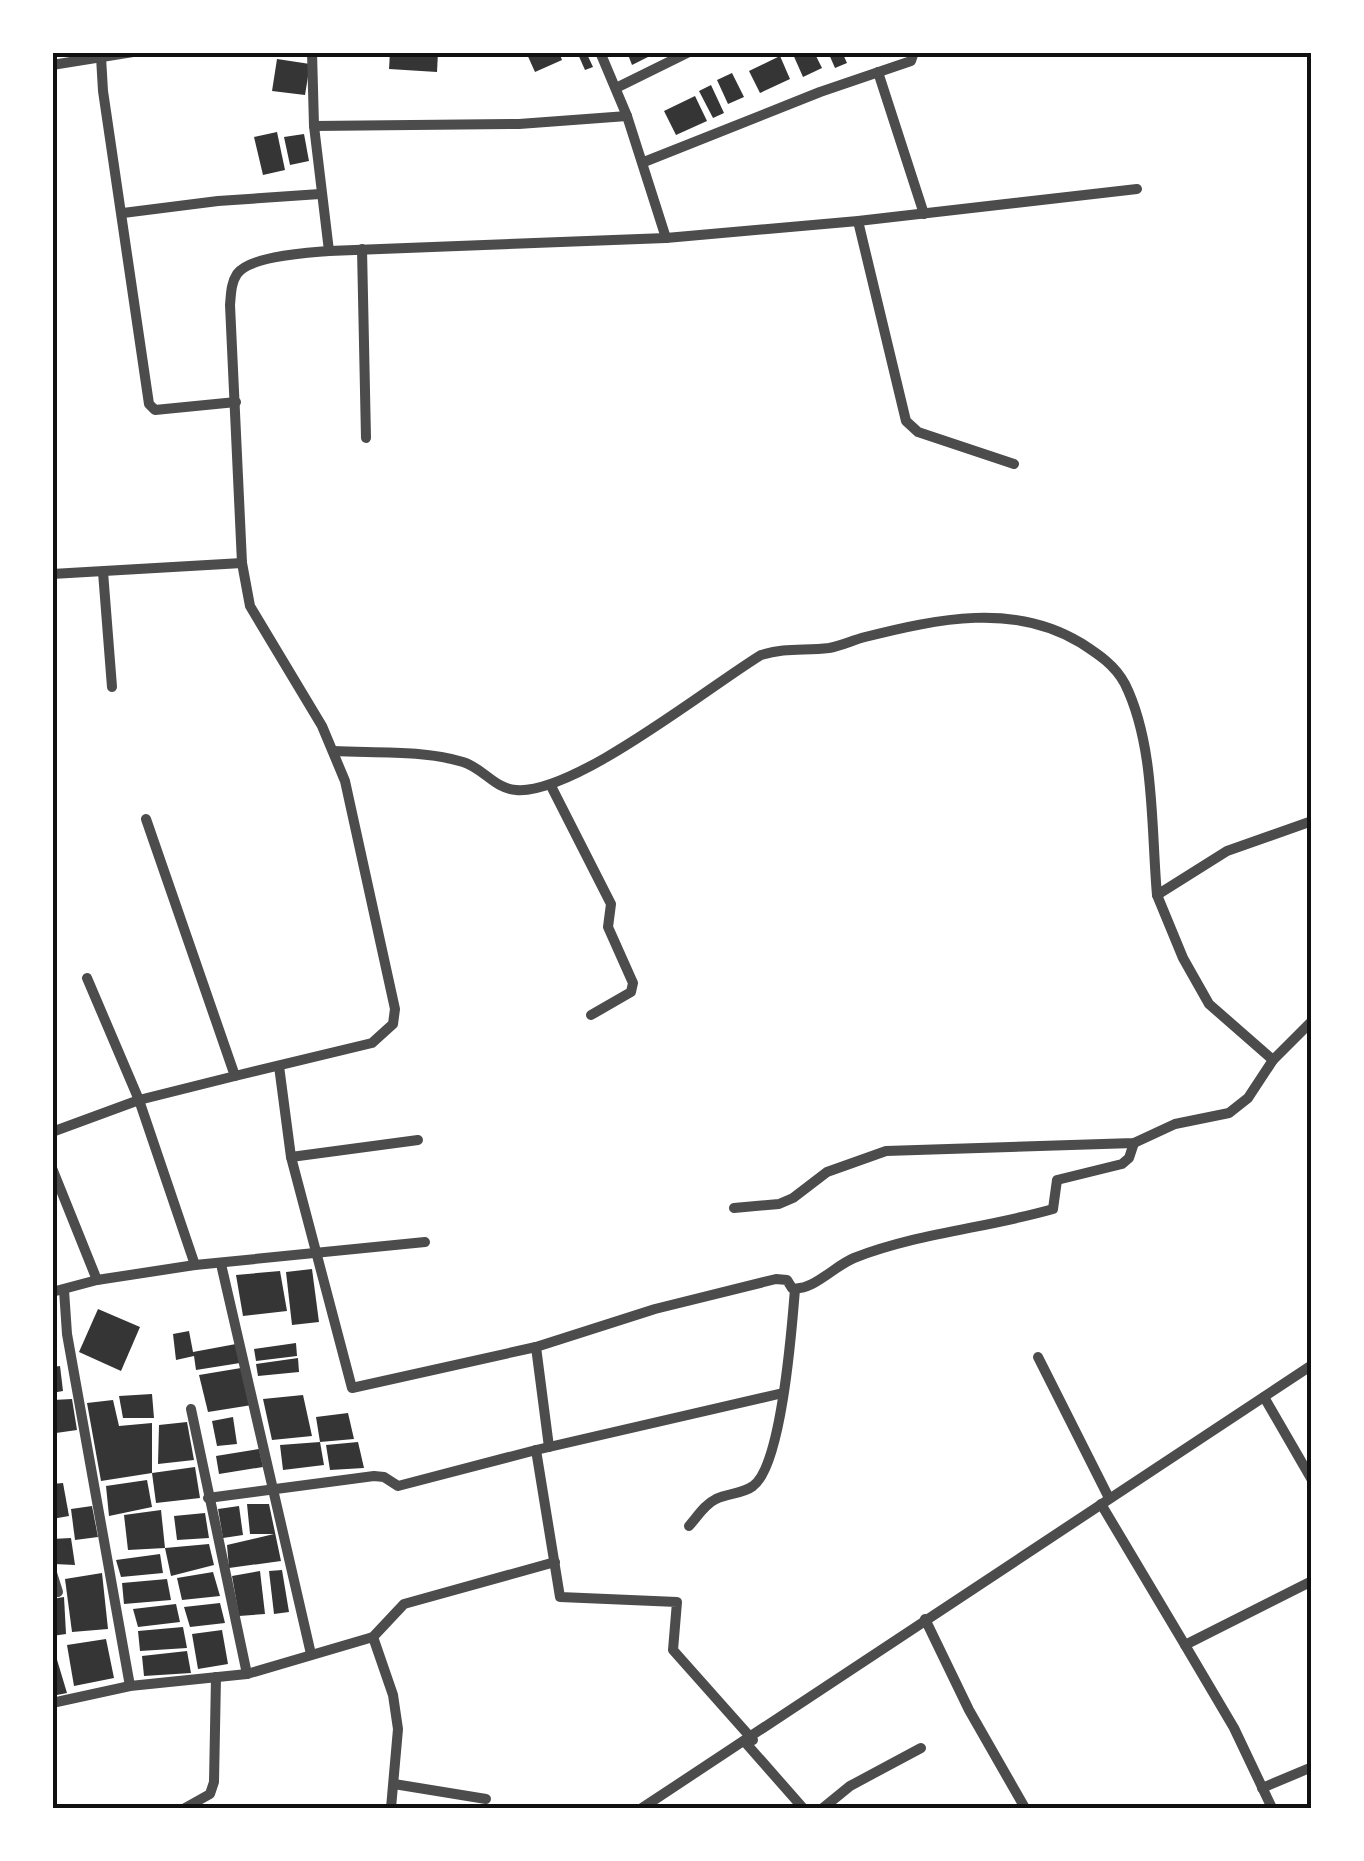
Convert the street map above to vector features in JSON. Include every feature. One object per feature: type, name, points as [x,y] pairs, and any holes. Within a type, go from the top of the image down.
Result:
[{"type":"street","points":[[52,65],[133,52]]},
{"type":"street","points":[[312,52],[314,126],[329,251]]},
{"type":"street","points":[[600,52],[644,162],[666,238]]},
{"type":"street","points":[[616,88],[689,52]]},
{"type":"street","points":[[644,162],[911,61],[914,52]]},
{"type":"street","points":[[101,58],[150,404],[155,410],[168,411],[236,402]]},
{"type":"street","points":[[878,72],[924,214]]},
{"type":"street","points":[[314,126],[519,124],[627,116]]},
{"type":"street","points":[[52,1132],[140,1100],[372,1043],[394,1024],[384,948],[345,781],[302,689],[250,606],[242,563],[230,305],[237,274],[246,266],[286,255],[329,251],[666,238],[1137,190]]},
{"type":"street","points":[[124,213],[320,194]]},
{"type":"street","points":[[858,221],[906,422],[918,432],[1014,464]]},
{"type":"street","points":[[362,250],[366,438]]},
{"type":"street","points":[[52,574],[242,563]]},
{"type":"street","points":[[102,572],[112,687]]},
{"type":"street","points":[[334,751],[417,755],[464,762],[508,790],[535,790],[580,773],[740,668],[782,648],[828,648],[904,628],[972,616],[1021,619],[1058,629],[1106,659],[1124,681],[1144,731],[1157,895],[1183,958],[1209,1004],[1273,1060]]},
{"type":"street","points":[[551,786],[611,904],[608,927],[633,983],[631,992],[591,1015]]},
{"type":"street","points":[[146,820],[234,1076]]},
{"type":"street","points":[[1157,895],[1227,852],[1312,821]]},
{"type":"street","points":[[87,978],[140,1100],[195,1265]]},
{"type":"street","points":[[734,1208],[779,1204],[827,1172],[886,1151],[1134,1143],[1175,1124],[1238,1108],[1273,1060],[1312,1022]]},
{"type":"street","points":[[279,1066],[290,1157],[352,1388],[536,1347],[655,1309],[776,1280],[787,1280],[795,1288],[804,1289],[849,1260],[897,1242],[1053,1209],[1057,1180],[1122,1164],[1130,1158],[1134,1143]]},
{"type":"street","points":[[290,1157],[418,1140]]},
{"type":"street","points":[[52,1168],[97,1280]]},
{"type":"street","points":[[130,1686],[58,1291],[97,1280],[195,1265],[424,1242]]},
{"type":"street","points":[[221,1264],[311,1654]]},
{"type":"street","points":[[689,1526],[714,1499],[746,1490],[757,1482],[774,1439],[791,1342],[795,1288]]},
{"type":"street","points":[[536,1347],[549,1447]]},
{"type":"street","points":[[1038,1357],[1105,1501],[1234,1728],[1272,1808]]},
{"type":"street","points":[[642,1808],[749,1741],[925,1619],[1312,1365]]},
{"type":"street","points":[[208,1498],[374,1476],[398,1486],[783,1393]]},
{"type":"street","points":[[1264,1397],[1312,1480]]},
{"type":"street","points":[[191,1409],[246,1674]]},
{"type":"street","points":[[536,1450],[560,1597],[677,1602],[673,1650],[804,1808]]},
{"type":"street","points":[[52,1703],[130,1686],[246,1674],[373,1636],[404,1604],[555,1562]]},
{"type":"street","points":[[52,1573],[58,1592]]},
{"type":"street","points":[[1185,1644],[1312,1582]]},
{"type":"street","points":[[925,1619],[969,1710],[1026,1808]]},
{"type":"street","points":[[373,1636],[393,1695],[398,1728],[391,1808]]},
{"type":"street","points":[[185,1808],[210,1794],[214,1782],[216,1677]]},
{"type":"street","points":[[823,1808],[850,1786],[921,1748]]},
{"type":"street","points":[[1262,1788],[1312,1767]]},
{"type":"street","points":[[394,1784],[486,1798]]},
{"type":"building","points":[[390,52],[438,52],[437,72],[389,69]]},
{"type":"building","points":[[526,52],[559,52],[562,60],[535,72]]},
{"type":"building","points":[[577,52],[586,52],[593,67],[585,70]]},
{"type":"building","points":[[627,52],[658,52],[632,65]]},
{"type":"building","points":[[792,52],[814,52],[822,68],[803,77]]},
{"type":"building","points":[[828,52],[842,52],[847,63],[835,68]]},
{"type":"building","points":[[780,56],[790,79],[760,93],[749,71]]},
{"type":"building","points":[[277,59],[310,64],[305,95],[272,91]]},
{"type":"building","points":[[732,73],[744,97],[728,104],[717,80]]},
{"type":"building","points":[[711,85],[724,113],[713,118],[699,91]]},
{"type":"building","points":[[695,96],[707,121],[676,135],[664,111]]},
{"type":"building","points":[[277,132],[285,170],[263,175],[254,137]]},
{"type":"building","points":[[304,134],[309,161],[290,165],[284,137]]},
{"type":"building","points":[[312,1269],[319,1322],[292,1325],[286,1272]]},
{"type":"building","points":[[280,1271],[287,1311],[243,1316],[236,1275]]},
{"type":"building","points":[[98,1309],[140,1327],[121,1371],[79,1352]]},
{"type":"building","points":[[189,1331],[193,1352],[236,1344],[240,1363],[196,1370],[194,1356],[176,1360],[173,1334]]},
{"type":"building","points":[[296,1343],[297,1356],[256,1361],[254,1349]]},
{"type":"building","points":[[298,1358],[299,1372],[258,1376],[256,1364]]},
{"type":"building","points":[[60,1366],[63,1391],[52,1393],[52,1367]]},
{"type":"building","points":[[241,1368],[252,1405],[208,1412],[199,1375]]},
{"type":"building","points":[[152,1394],[154,1418],[123,1418],[119,1396]]},
{"type":"building","points":[[303,1395],[312,1436],[272,1440],[263,1399]]},
{"type":"building","points":[[72,1399],[77,1430],[56,1433],[53,1400]]},
{"type":"building","points":[[113,1400],[119,1426],[152,1423],[152,1473],[101,1481],[87,1403]]},
{"type":"building","points":[[348,1413],[354,1439],[320,1442],[316,1417]]},
{"type":"building","points":[[233,1417],[237,1444],[217,1446],[212,1421]]},
{"type":"building","points":[[187,1422],[194,1460],[158,1464],[159,1425]]},
{"type":"building","points":[[320,1442],[324,1465],[283,1470],[280,1445]]},
{"type":"building","points":[[358,1442],[364,1468],[330,1470],[326,1445]]},
{"type":"building","points":[[259,1449],[263,1467],[219,1474],[216,1456]]},
{"type":"building","points":[[195,1467],[200,1498],[156,1503],[152,1473]]},
{"type":"building","points":[[147,1480],[152,1507],[109,1516],[106,1486]]},
{"type":"building","points":[[63,1483],[69,1516],[52,1519],[52,1484]]},
{"type":"building","points":[[247,1504],[269,1504],[281,1561],[229,1568],[227,1545],[274,1534],[250,1534]]},
{"type":"building","points":[[92,1506],[98,1537],[75,1540],[71,1509]]},
{"type":"building","points":[[239,1506],[243,1535],[223,1538],[218,1509]]},
{"type":"building","points":[[161,1510],[165,1548],[128,1550],[124,1515]]},
{"type":"building","points":[[205,1513],[209,1538],[177,1540],[174,1516]]},
{"type":"building","points":[[71,1538],[75,1565],[54,1564],[52,1539]]},
{"type":"building","points":[[209,1544],[214,1565],[171,1576],[165,1548]]},
{"type":"building","points":[[160,1554],[163,1573],[121,1577],[116,1560]]},
{"type":"building","points":[[282,1570],[289,1612],[274,1614],[269,1571]]},
{"type":"building","points":[[260,1571],[265,1614],[239,1616],[232,1576]]},
{"type":"building","points":[[213,1572],[220,1596],[182,1600],[177,1578]]},
{"type":"building","points":[[102,1573],[108,1629],[72,1632],[65,1579]]},
{"type":"building","points":[[167,1579],[171,1600],[124,1604],[122,1583]]},
{"type":"building","points":[[64,1597],[66,1634],[52,1636],[52,1599]]},
{"type":"building","points":[[220,1603],[225,1623],[190,1627],[184,1607]]},
{"type":"building","points":[[176,1604],[180,1622],[138,1627],[133,1609]]},
{"type":"building","points":[[183,1627],[187,1648],[140,1651],[138,1631]]},
{"type":"building","points":[[222,1630],[228,1664],[198,1669],[192,1634]]},
{"type":"building","points":[[106,1639],[114,1678],[74,1686],[67,1645]]},
{"type":"building","points":[[52,1643],[67,1693],[52,1696]]},
{"type":"building","points":[[187,1651],[191,1673],[144,1676],[142,1656]]}]
